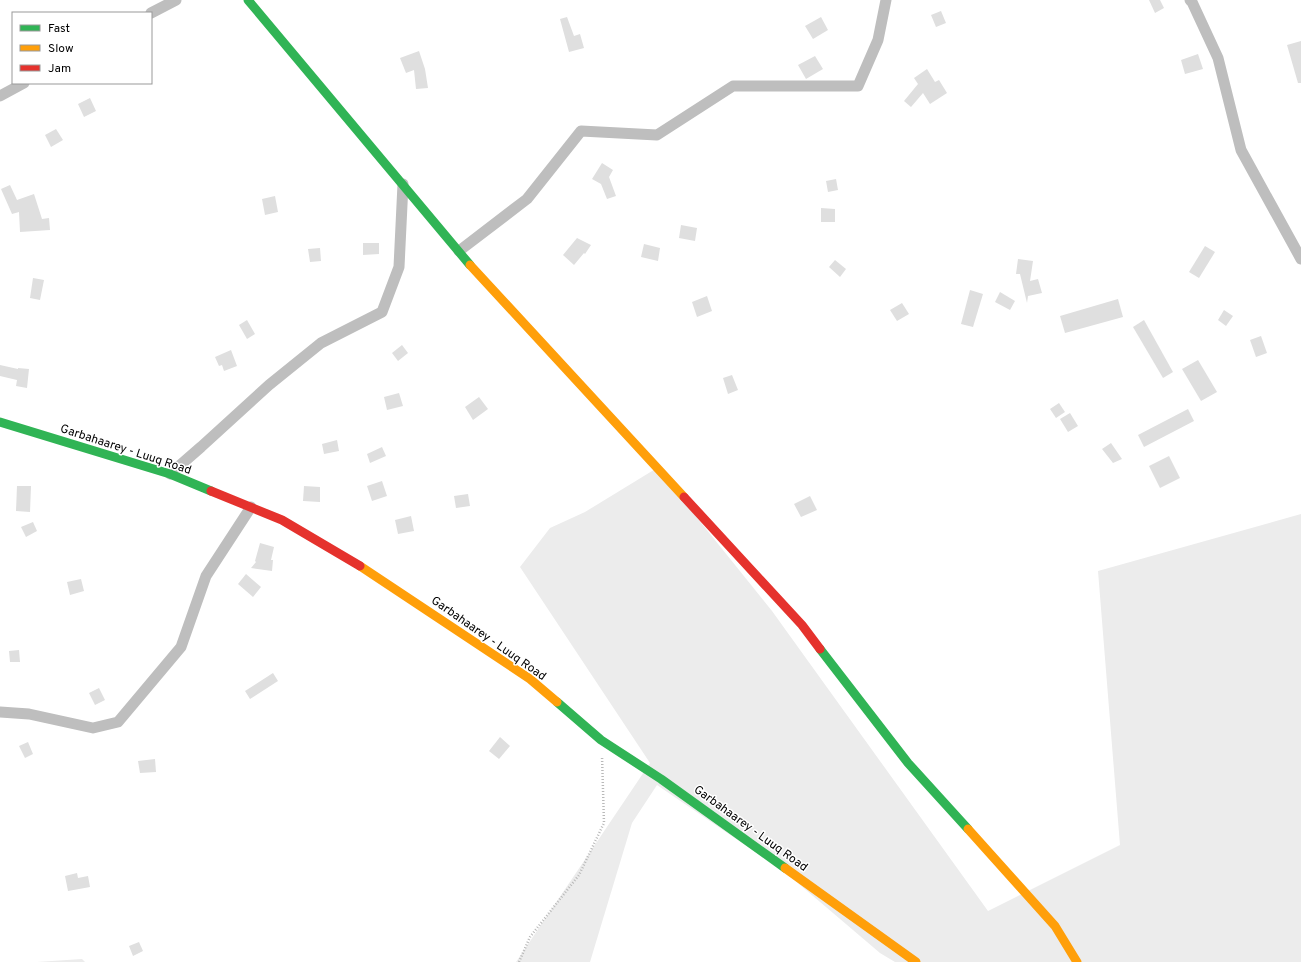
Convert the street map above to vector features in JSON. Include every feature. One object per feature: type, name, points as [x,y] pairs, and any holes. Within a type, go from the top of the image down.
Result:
[{"type":"street","points":[[152,13],[176,0]]},
{"type":"street","points":[[248,0],[478,273],[802,625],[908,763],[1055,926],[1077,962]]},
{"type":"street","points":[[459,251],[527,199],[581,131],[657,135],[733,86],[858,86],[878,40],[886,0]]},
{"type":"street","points":[[1190,0],[1218,58],[1242,150],[1301,259]]},
{"type":"street","points":[[0,96],[22,84]]},
{"type":"street","points":[[170,474],[269,384],[321,343],[382,312],[399,267],[403,184]]},
{"type":"street","name":"Garbahaarey - Luuq Road","points":[[0,422],[170,474],[282,520],[373,573],[530,679],[601,740],[662,779],[916,962]]},
{"type":"street","points":[[0,712],[29,714],[93,728],[118,722],[180,647],[206,576],[251,507]]},
{"type":"path","points":[[519,962],[530,937],[579,875],[604,822],[601,740]]},
{"type":"shaded area","points":[[657,468],[772,611],[988,911],[1120,845],[1098,571],[1301,514],[1301,962],[895,962],[880,953],[786,873],[657,785],[632,823],[590,962],[516,962],[650,763],[520,567],[550,528],[585,512]]},
{"type":"shaded area","points":[[82,959],[85,962],[37,962]]},
{"type":"building","points":[[1149,0],[1160,0],[1164,8],[1155,13]]},
{"type":"building","points":[[941,11],[946,23],[936,27],[931,15]]},
{"type":"building","points":[[567,17],[574,36],[580,34],[584,48],[569,52],[560,19]]},
{"type":"building","points":[[821,17],[828,30],[813,39],[805,26]]},
{"type":"building","points":[[1301,41],[1301,83],[1298,83],[1287,45]]},
{"type":"building","points":[[419,51],[425,69],[428,88],[416,89],[414,70],[406,73],[400,58]]},
{"type":"building","points":[[1198,54],[1203,69],[1185,74],[1181,60]]},
{"type":"building","points":[[815,56],[823,69],[806,79],[798,65]]},
{"type":"building","points":[[927,69],[935,82],[939,80],[947,93],[930,104],[923,93],[911,107],[904,101],[918,84],[914,78]]},
{"type":"building","points":[[90,98],[96,111],[84,117],[78,104]]},
{"type":"building","points":[[56,129],[63,140],[51,147],[45,135]]},
{"type":"building","points":[[602,163],[613,170],[609,177],[616,196],[607,199],[601,184],[592,179]]},
{"type":"building","points":[[836,179],[838,190],[828,192],[826,181]]},
{"type":"building","points":[[10,185],[17,200],[34,194],[42,219],[49,218],[50,230],[20,232],[19,212],[12,214],[1,189]]},
{"type":"building","points":[[275,196],[278,212],[265,215],[262,199]]},
{"type":"building","points":[[821,208],[835,209],[835,222],[821,222]]},
{"type":"building","points":[[681,225],[697,228],[695,241],[679,238]]},
{"type":"building","points":[[577,238],[591,245],[585,254],[584,253],[574,265],[563,255]]},
{"type":"building","points":[[363,243],[379,243],[379,254],[363,255]]},
{"type":"building","points":[[644,244],[660,248],[658,261],[641,257]]},
{"type":"building","points":[[1205,246],[1215,252],[1199,278],[1189,272]]},
{"type":"building","points":[[320,248],[321,261],[310,262],[308,249]]},
{"type":"building","points":[[1018,259],[1033,261],[1030,281],[1038,279],[1042,293],[1028,296],[1027,303],[1020,274],[1016,274]]},
{"type":"building","points":[[835,260],[846,269],[840,277],[829,267]]},
{"type":"building","points":[[33,278],[44,280],[40,300],[30,298]]},
{"type":"building","points":[[970,290],[983,294],[973,327],[961,324]]},
{"type":"building","points":[[1000,292],[1015,301],[1010,310],[995,302]]},
{"type":"building","points":[[707,296],[712,311],[697,317],[692,302]]},
{"type":"building","points":[[1118,299],[1123,317],[1065,333],[1060,316]]},
{"type":"building","points":[[902,303],[909,314],[897,321],[890,310]]},
{"type":"building","points":[[1224,310],[1233,316],[1226,326],[1218,320]]},
{"type":"building","points":[[247,320],[255,334],[247,339],[239,325]]},
{"type":"building","points":[[1144,320],[1173,372],[1163,378],[1133,327]]},
{"type":"building","points":[[1261,336],[1267,353],[1256,357],[1250,340]]},
{"type":"building","points":[[402,345],[408,353],[398,361],[392,353]]},
{"type":"building","points":[[231,350],[237,366],[224,371],[222,365],[219,366],[215,357]]},
{"type":"building","points":[[1198,360],[1217,392],[1201,401],[1182,369]]},
{"type":"building","points":[[0,365],[18,369],[29,369],[27,388],[16,386],[17,380],[0,376]]},
{"type":"building","points":[[732,375],[738,390],[728,394],[723,378]]},
{"type":"building","points":[[399,393],[403,406],[387,410],[384,397]]},
{"type":"building","points":[[479,397],[488,409],[473,420],[465,407]]},
{"type":"building","points":[[1059,403],[1065,412],[1056,418],[1050,409]]},
{"type":"building","points":[[1188,409],[1194,421],[1144,447],[1138,435]]},
{"type":"building","points":[[1070,413],[1078,426],[1068,432],[1060,419]]},
{"type":"building","points":[[337,440],[339,451],[324,454],[322,444]]},
{"type":"building","points":[[1111,443],[1122,459],[1113,463],[1102,449]]},
{"type":"building","points":[[382,447],[386,456],[370,463],[367,454]]},
{"type":"building","points":[[1169,456],[1180,478],[1160,488],[1149,466]]},
{"type":"building","points":[[382,481],[387,496],[372,501],[367,486]]},
{"type":"building","points":[[17,486],[31,486],[30,512],[16,511]]},
{"type":"building","points":[[304,486],[320,487],[320,502],[303,501]]},
{"type":"building","points":[[468,494],[470,506],[456,508],[454,496]]},
{"type":"building","points":[[810,496],[817,510],[801,517],[794,504]]},
{"type":"building","points":[[411,516],[414,531],[398,534],[395,520]]},
{"type":"building","points":[[33,522],[37,531],[26,537],[21,527]]},
{"type":"building","points":[[260,543],[274,547],[271,560],[273,560],[272,571],[251,568],[256,562]]},
{"type":"building","points":[[246,574],[261,587],[253,597],[238,584]]},
{"type":"building","points":[[81,579],[84,591],[70,595],[67,582]]},
{"type":"building","points":[[19,650],[20,662],[10,662],[9,651]]},
{"type":"building","points":[[273,673],[278,681],[250,699],[245,691]]},
{"type":"building","points":[[99,688],[105,700],[95,705],[89,693]]},
{"type":"building","points":[[500,737],[510,746],[499,759],[489,751]]},
{"type":"building","points":[[28,742],[33,754],[25,758],[19,746]]},
{"type":"building","points":[[155,759],[156,772],[140,773],[138,761]]},
{"type":"building","points":[[77,873],[78,878],[88,876],[90,887],[68,891],[65,876]]},
{"type":"building","points":[[139,942],[143,951],[133,956],[129,946]]},
{"type":"traffic: fast","points":[[248,0],[470,265]]},
{"type":"traffic: fast","points":[[0,422],[170,474],[211,491]]},
{"type":"traffic: fast","points":[[820,649],[908,763],[968,829]]},
{"type":"traffic: fast","points":[[557,702],[601,740],[661,779],[785,868]]},
{"type":"traffic: slow","points":[[470,265],[684,497]]},
{"type":"traffic: slow","points":[[360,566],[530,679],[557,702]]},
{"type":"traffic: slow","points":[[968,829],[1055,926],[1077,962]]},
{"type":"traffic: slow","points":[[785,868],[916,962]]},
{"type":"traffic: jam","points":[[211,491],[282,520],[360,566]]},
{"type":"traffic: jam","points":[[684,497],[802,625],[820,649]]}]
